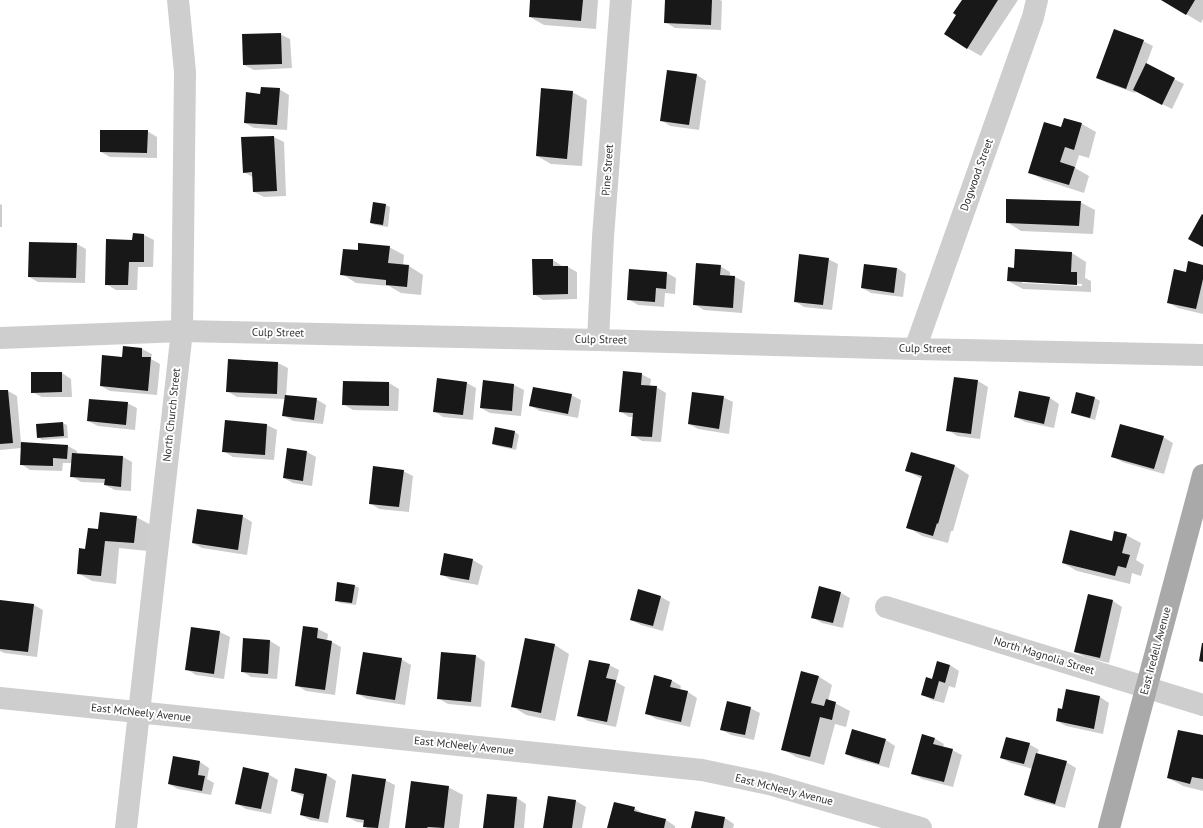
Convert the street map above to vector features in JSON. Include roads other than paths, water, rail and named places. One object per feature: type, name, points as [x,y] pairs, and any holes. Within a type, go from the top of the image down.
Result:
[{"type":"main road","name":"East Iredell Avenue","points":[[1109,828],[1203,475]]},
{"type":"street","name":"North Church Street","points":[[126,828],[182,331],[185,72],[178,0]]},
{"type":"street","name":"Pine Street","points":[[598,340],[603,237],[621,0]]},
{"type":"street","name":"Dogwood Street","points":[[915,349],[1033,17],[1037,0]]},
{"type":"street","name":"Culp Street","points":[[0,338],[182,331],[1203,355]]},
{"type":"street","name":"North Magnolia Street","points":[[886,607],[1203,705]]},
{"type":"street","name":"East McNeely Avenue","points":[[0,698],[702,770],[768,784],[921,828]]}]
